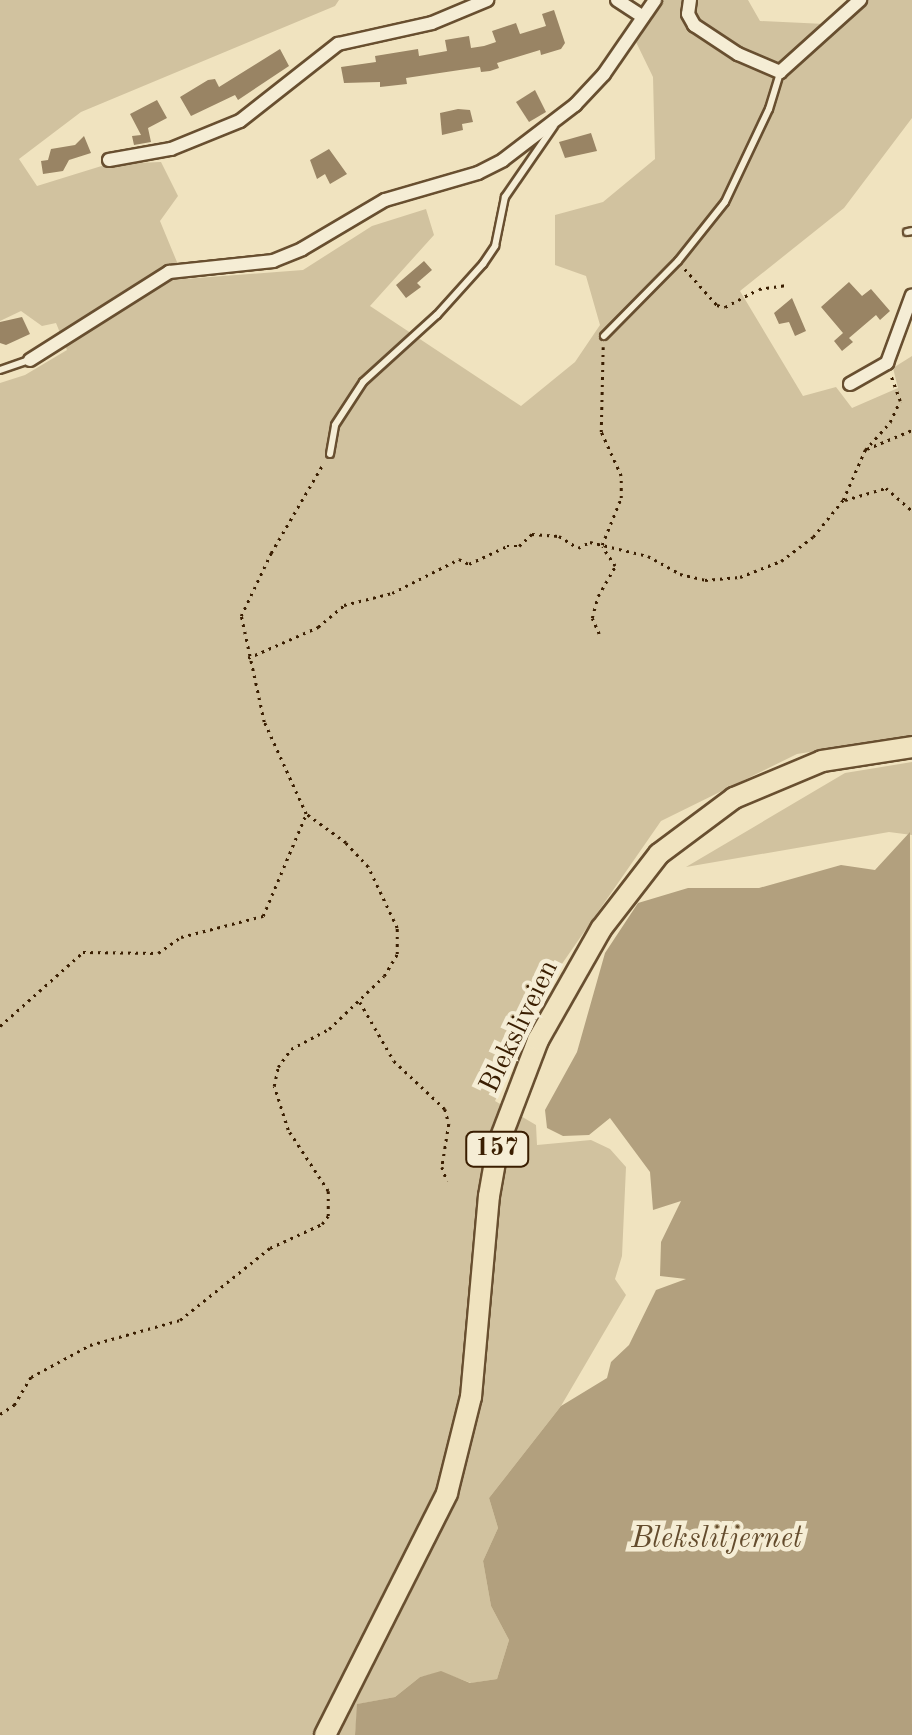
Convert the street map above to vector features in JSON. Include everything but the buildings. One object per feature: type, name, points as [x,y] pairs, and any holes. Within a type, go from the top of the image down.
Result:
[{"type":"main road","name":"Bleksliveien","points":[[325,1735],[447,1493],[471,1398],[486,1226],[498,1145],[538,1040],[601,929],[648,864],[685,830],[734,798],[822,761],[912,747]]},
{"type":"street","points":[[109,160],[171,148],[240,121],[338,44],[432,23],[486,0]]},
{"type":"street","points":[[617,0],[643,18]]},
{"type":"street","points":[[30,360],[90,326],[160,276],[178,269],[262,264],[288,256],[386,200],[491,167],[555,124],[604,74],[654,0]]},
{"type":"street","points":[[690,0],[688,14],[694,25],[738,54],[780,72],[860,0]]},
{"type":"street","points":[[850,384],[884,366],[912,295]]},
{"type":"lane","points":[[604,336],[678,261],[725,202],[769,109],[780,72]]},
{"type":"lane","points":[[330,454],[335,425],[363,382],[437,316],[484,264],[499,232],[504,196],[555,124]]},
{"type":"lane","points":[[0,370],[30,360]]},
{"type":"path","points":[[678,261],[717,305],[725,307],[759,290],[788,285]]},
{"type":"path","points":[[601,546],[621,498],[621,476],[602,432],[599,373],[604,336]]},
{"type":"path","points":[[248,658],[318,627],[344,605],[392,593],[459,559],[469,564],[507,546],[519,546],[532,534],[558,536],[578,548],[590,542],[648,556],[680,574],[705,580],[740,576],[797,549],[843,500],[865,450],[890,422],[900,401],[884,366]]},
{"type":"path","points":[[865,450],[912,430]]},
{"type":"path","points":[[0,1414],[14,1405],[31,1377],[90,1346],[180,1320],[270,1248],[322,1224],[328,1216],[328,1191],[288,1130],[274,1086],[278,1067],[291,1049],[330,1029],[384,976],[396,954],[396,928],[368,867],[346,843],[306,814],[264,722],[241,616],[271,553],[330,454]]},
{"type":"path","points":[[843,500],[860,499],[886,488],[912,510]]},
{"type":"path","points":[[599,634],[592,618],[598,596],[615,566],[601,546]]},
{"type":"path","points":[[0,1026],[83,952],[158,953],[181,937],[263,916],[306,814]]},
{"type":"path","points":[[359,1000],[394,1060],[445,1109],[449,1124],[442,1166],[447,1180]]},
{"type":"shaded area","points":[[0,0],[339,0],[335,6],[81,112],[19,159],[37,186],[108,164],[161,162],[178,196],[160,221],[184,279],[303,270],[372,226],[426,209],[434,235],[370,306],[521,406],[575,362],[600,325],[586,276],[555,265],[555,215],[603,202],[655,159],[653,77],[636,42],[663,0],[748,0],[760,21],[825,24],[863,0],[912,0],[912,118],[844,208],[740,291],[803,396],[836,387],[852,408],[898,388],[893,368],[912,356],[912,736],[797,754],[661,821],[548,984],[495,1101],[536,1125],[537,1145],[591,1140],[610,1149],[626,1167],[622,1256],[615,1279],[626,1295],[561,1406],[489,1498],[498,1528],[483,1561],[491,1606],[509,1640],[497,1679],[471,1683],[441,1672],[420,1677],[395,1697],[358,1704],[355,1735],[0,1735],[0,383],[25,375],[67,350],[56,323],[42,326],[21,311],[0,321]]},
{"type":"shaded area","points":[[912,762],[912,835],[889,832],[686,867],[845,773]]},
{"type":"water","name":"Blekslitjernet","points":[[910,832],[912,1735],[355,1735],[357,1704],[395,1697],[420,1677],[441,1671],[470,1683],[497,1679],[509,1640],[491,1606],[483,1561],[498,1528],[489,1498],[561,1406],[607,1378],[611,1362],[629,1345],[656,1290],[686,1279],[660,1276],[661,1242],[681,1201],[653,1210],[650,1172],[610,1118],[589,1135],[563,1136],[547,1128],[545,1110],[577,1052],[605,953],[638,903],[688,888],[759,888],[841,865],[875,870]]}]
